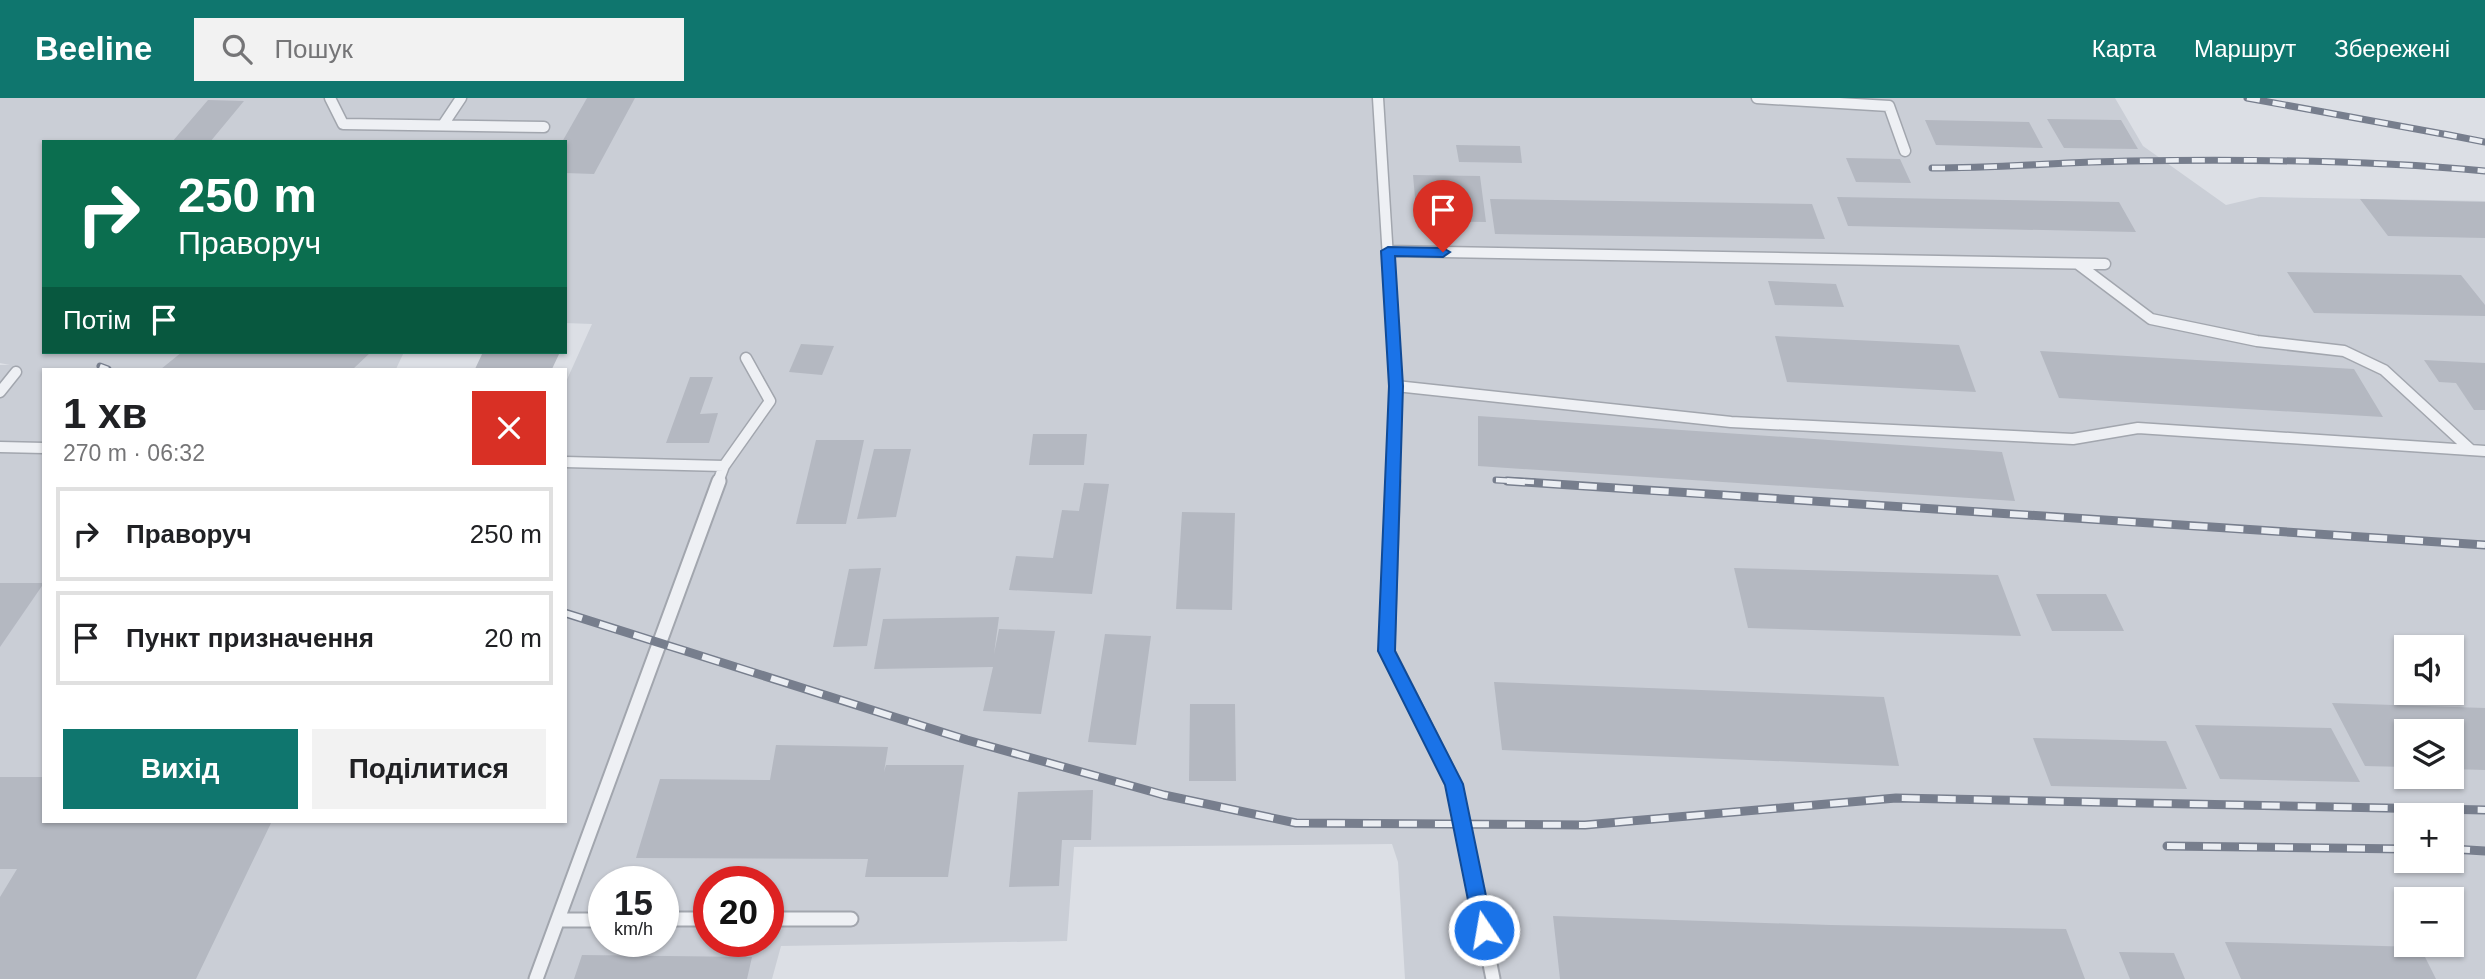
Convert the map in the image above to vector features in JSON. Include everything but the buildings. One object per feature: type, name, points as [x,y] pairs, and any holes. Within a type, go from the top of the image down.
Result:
[{"type":"lane","points":[[330,98],[343,124],[544,127]]},
{"type":"lane","points":[[443,125],[461,98]]},
{"type":"lane","points":[[1378,98],[1396,386],[1387,651],[1454,784],[1493,979]]},
{"type":"lane","points":[[1757,98],[1889,106],[1905,151]]},
{"type":"lane","points":[[1388,251],[2105,264]]},
{"type":"lane","points":[[2078,264],[2151,319],[2257,341],[2344,351],[2384,370],[2471,450]]},
{"type":"lane","points":[[536,979],[724,466],[751,432],[770,401],[746,358]]},
{"type":"lane","points":[[0,392],[16,372]]},
{"type":"lane","points":[[1396,386],[1731,422],[2073,439],[2138,428],[2485,451]]},
{"type":"lane","points":[[0,447],[42,448]]},
{"type":"lane","points":[[567,462],[724,466]]},
{"type":"lane","points":[[558,920],[588,919]]},
{"type":"lane","points":[[784,919],[851,919]]},
{"type":"shaded area","points":[[0,98],[2115,98],[2143,146],[2226,205],[2260,197],[2485,201],[2485,979],[1405,979],[1398,862],[1392,844],[1074,847],[1067,941],[784,946],[784,866],[693,866],[693,957],[778,957],[772,979],[0,979],[0,365],[10,365],[0,363]]},
{"type":"railway","points":[[2247,98],[2454,136]]},
{"type":"railway","points":[[2444,134],[2485,142]]},
{"type":"railway","points":[[1932,168],[2129,161],[2262,160],[2352,162],[2485,171]]},
{"type":"railway","points":[[100,366],[105,368]]},
{"type":"railway","points":[[1496,480],[1534,482]]},
{"type":"railway","points":[[1507,481],[2485,545]]},
{"type":"railway","points":[[567,614],[967,740],[1164,795],[1296,823],[1585,825],[1896,798],[2485,810]]},
{"type":"railway","points":[[2167,846],[2394,849]]},
{"type":"railway","points":[[2464,850],[2485,851]]},
{"type":"route","points":[[1443,252],[1388,251],[1396,386],[1387,651],[1454,784],[1484,930]]}]
